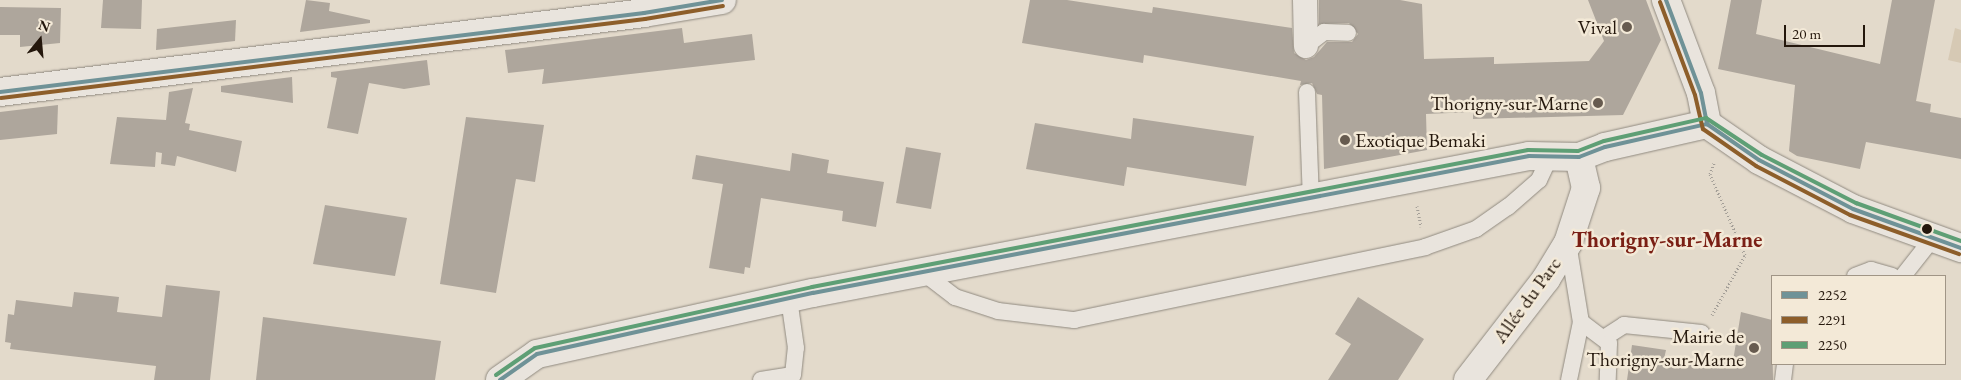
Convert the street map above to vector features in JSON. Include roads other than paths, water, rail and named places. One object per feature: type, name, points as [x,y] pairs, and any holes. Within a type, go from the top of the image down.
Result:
[{"type":"street","points":[[0,92],[606,18],[722,0]]},
{"type":"street","points":[[1666,0],[1701,93],[1707,124],[1760,160],[1853,209],[1961,248]]},
{"type":"street","points":[[1306,40],[1308,6]]},
{"type":"street","points":[[500,380],[537,354],[920,271],[1551,154],[1579,157],[1604,147],[1707,124]]},
{"type":"street","name":"Allée du Parc","points":[[1468,380],[1546,279],[1568,243],[1586,188],[1579,157]]},
{"type":"lane","points":[[1306,40],[1324,32],[1348,33]]},
{"type":"lane","points":[[1307,92],[1311,199]]},
{"type":"lane","points":[[920,271],[955,297],[998,311],[1074,320],[1425,247],[1476,229],[1508,207],[1539,180],[1551,154]]},
{"type":"lane","points":[[1904,275],[1933,238]]},
{"type":"lane","points":[[1568,243],[1581,322],[1569,380]]},
{"type":"lane","points":[[1858,275],[1870,270],[1888,275]]},
{"type":"lane","points":[[761,380],[793,374],[796,348],[789,299]]},
{"type":"lane","points":[[1581,322],[1604,338],[1610,358],[1608,380]]},
{"type":"lane","points":[[1604,338],[1624,325],[1702,333]]},
{"type":"lane","points":[[1783,380],[1785,365]]},
{"type":"place","name":"Vival","points":[[1627,27]]},
{"type":"place","name":"Thorigny-sur-Marne","points":[[1598,103]]},
{"type":"place","name":"Exotique Bemaki","points":[[1345,140]]},
{"type":"place","name":"Mairie de Thorigny-sur-Marne","points":[[1754,348]]},
{"type":"district","name":"Thorigny-sur-Marne","points":[[1667,240]]}]
